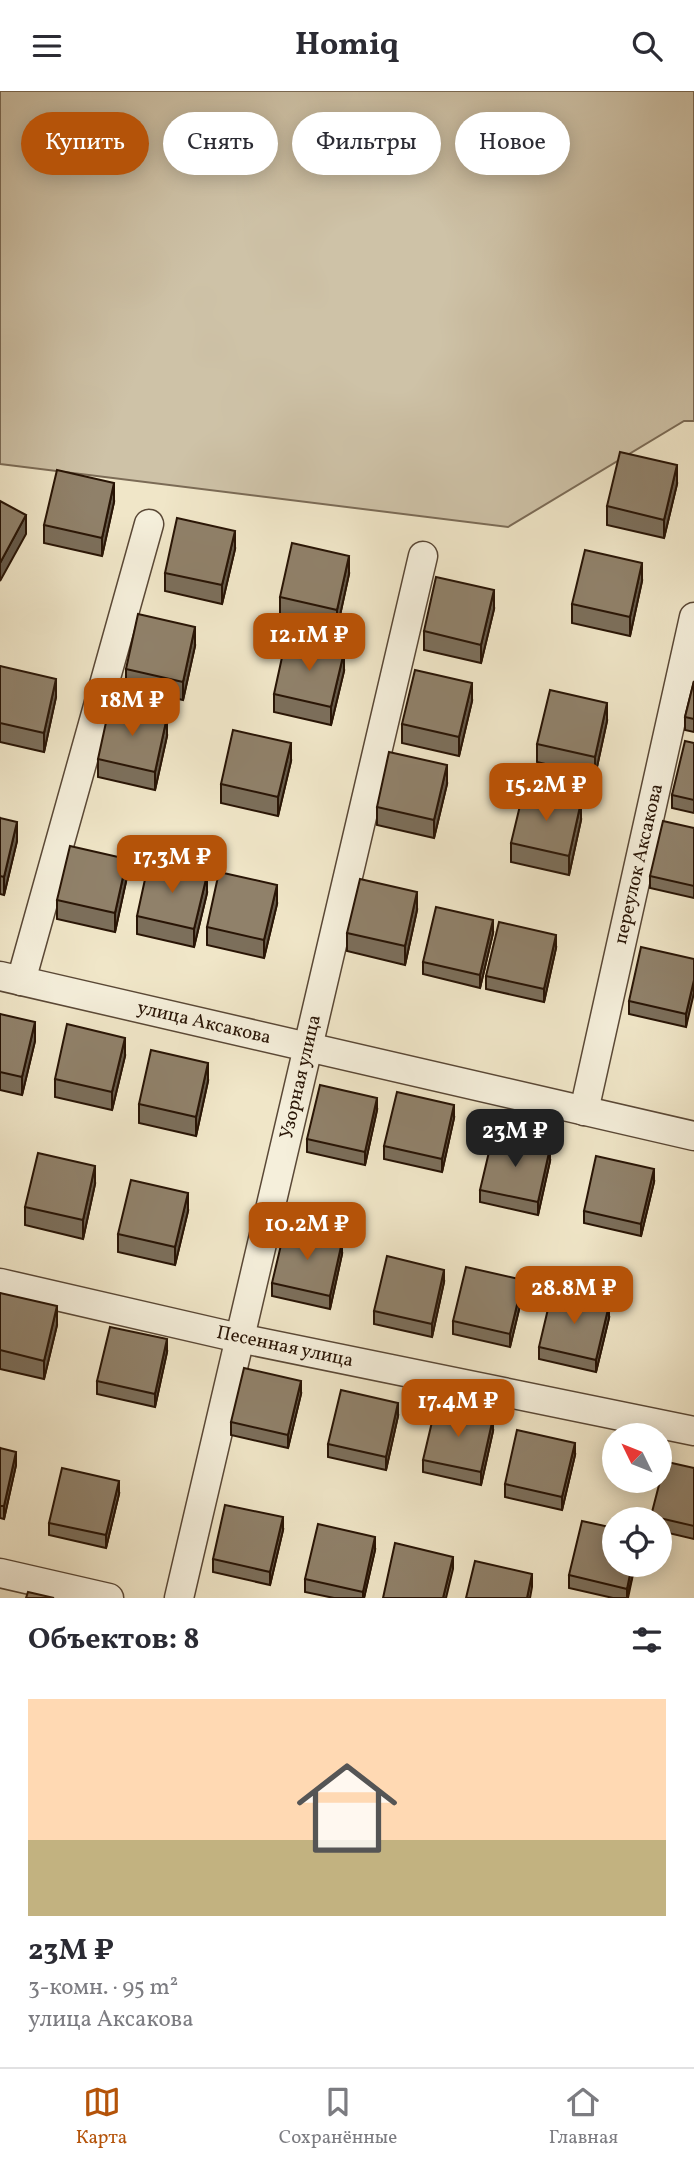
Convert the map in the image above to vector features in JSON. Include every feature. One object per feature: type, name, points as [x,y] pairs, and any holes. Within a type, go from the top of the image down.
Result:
[{"type":"street","points":[[11,979],[149,524]]},
{"type":"street","name":"Узорная улица","points":[[179,1598],[423,556]]},
{"type":"street","name":"переулок Аксакова","points":[[584,1111],[694,617]]},
{"type":"street","name":"улица Аксакова","points":[[11,979],[694,1136]]},
{"type":"street","name":"Песенная улица","points":[[0,1283],[239,1338],[694,1431]]},
{"type":"street","points":[[0,1573],[109,1598]]},
{"type":"shaded area","points":[[0,91],[694,91],[694,421],[684,421],[508,527],[0,464]]},
{"type":"building","points":[[620,452],[677,465],[664,520],[607,506]]},
{"type":"building","points":[[57,470],[114,483],[102,538],[44,525]]},
{"type":"building","points":[[0,501],[26,515],[0,563]]},
{"type":"building","points":[[177,518],[235,531],[222,585],[165,573]]},
{"type":"building","points":[[292,543],[349,556],[337,610],[280,597]]},
{"type":"building","points":[[585,550],[642,563],[630,617],[572,604]]},
{"type":"building","points":[[436,577],[494,590],[481,645],[424,631]]},
{"type":"building","points":[[138,614],[195,627],[183,682],[126,669]]},
{"type":"building","points":[[286,639],[344,652],[331,707],[274,694]]},
{"type":"building","points":[[0,666],[56,679],[44,733],[0,723]]},
{"type":"building","points":[[415,670],[472,683],[459,737],[402,724]]},
{"type":"building","points":[[694,681],[694,719],[685,717]]},
{"type":"building","points":[[550,690],[607,703],[595,757],[537,744]]},
{"type":"building","points":[[110,704],[167,717],[155,772],[98,759]]},
{"type":"building","points":[[233,730],[291,743],[278,797],[221,784]]},
{"type":"building","points":[[685,741],[694,743],[694,800],[672,795]]},
{"type":"building","points":[[389,752],[447,765],[434,820],[377,807]]},
{"type":"building","points":[[524,789],[581,802],[569,856],[511,843]]},
{"type":"building","points":[[0,818],[17,822],[4,877],[0,876]]},
{"type":"building","points":[[663,821],[694,828],[694,886],[650,876]]},
{"type":"building","points":[[70,846],[127,859],[115,913],[57,900]]},
{"type":"building","points":[[149,861],[207,875],[194,929],[137,916]]},
{"type":"building","points":[[219,872],[277,885],[264,940],[207,927]]},
{"type":"building","points":[[360,879],[417,892],[405,946],[347,933]]},
{"type":"building","points":[[436,907],[493,920],[480,975],[423,962]]},
{"type":"building","points":[[499,922],[556,935],[544,989],[486,976]]},
{"type":"building","points":[[641,947],[694,959],[694,980],[686,1014],[629,1001]]},
{"type":"building","points":[[0,1014],[35,1022],[22,1077],[0,1072]]},
{"type":"building","points":[[67,1024],[125,1038],[112,1092],[55,1079]]},
{"type":"building","points":[[151,1050],[208,1063],[196,1117],[139,1104]]},
{"type":"building","points":[[320,1085],[377,1098],[365,1152],[307,1139]]},
{"type":"building","points":[[397,1092],[454,1105],[442,1159],[384,1146]]},
{"type":"building","points":[[493,1135],[550,1148],[538,1202],[480,1190]]},
{"type":"building","points":[[38,1153],[95,1166],[83,1220],[25,1207]]},
{"type":"building","points":[[596,1156],[654,1169],[641,1224],[584,1211]]},
{"type":"building","points":[[131,1180],[188,1193],[175,1247],[118,1234]]},
{"type":"building","points":[[285,1228],[342,1242],[330,1296],[272,1283]]},
{"type":"building","points":[[387,1256],[444,1270],[432,1324],[374,1311]]},
{"type":"building","points":[[466,1267],[523,1280],[510,1334],[453,1321]]},
{"type":"building","points":[[552,1292],[609,1305],[596,1360],[539,1347]]},
{"type":"building","points":[[0,1293],[57,1306],[44,1361],[0,1350]]},
{"type":"building","points":[[110,1327],[167,1339],[155,1394],[97,1381]]},
{"type":"building","points":[[244,1368],[301,1381],[288,1435],[231,1422]]},
{"type":"building","points":[[341,1390],[398,1403],[386,1457],[328,1444]]},
{"type":"building","points":[[436,1405],[493,1418],[481,1472],[423,1460]]},
{"type":"building","points":[[517,1430],[575,1443],[562,1497],[505,1484]]},
{"type":"building","points":[[0,1448],[16,1452],[4,1506],[0,1506]]},
{"type":"building","points":[[672,1463],[694,1468],[694,1526],[672,1521],[672,1507],[653,1507],[657,1493],[672,1493]]},
{"type":"building","points":[[62,1468],[119,1481],[106,1535],[49,1523]]},
{"type":"building","points":[[225,1505],[283,1517],[270,1572],[213,1559]]},
{"type":"building","points":[[582,1521],[602,1525],[602,1577],[630,1577],[627,1589],[569,1575]]},
{"type":"building","points":[[318,1524],[375,1537],[363,1592],[305,1579]]},
{"type":"building","points":[[395,1543],[453,1557],[443,1598],[383,1598]]},
{"type":"building","points":[[475,1561],[532,1574],[527,1598],[466,1598]]},
{"type":"building","points":[[28,1592],[54,1598],[26,1598]]}]
